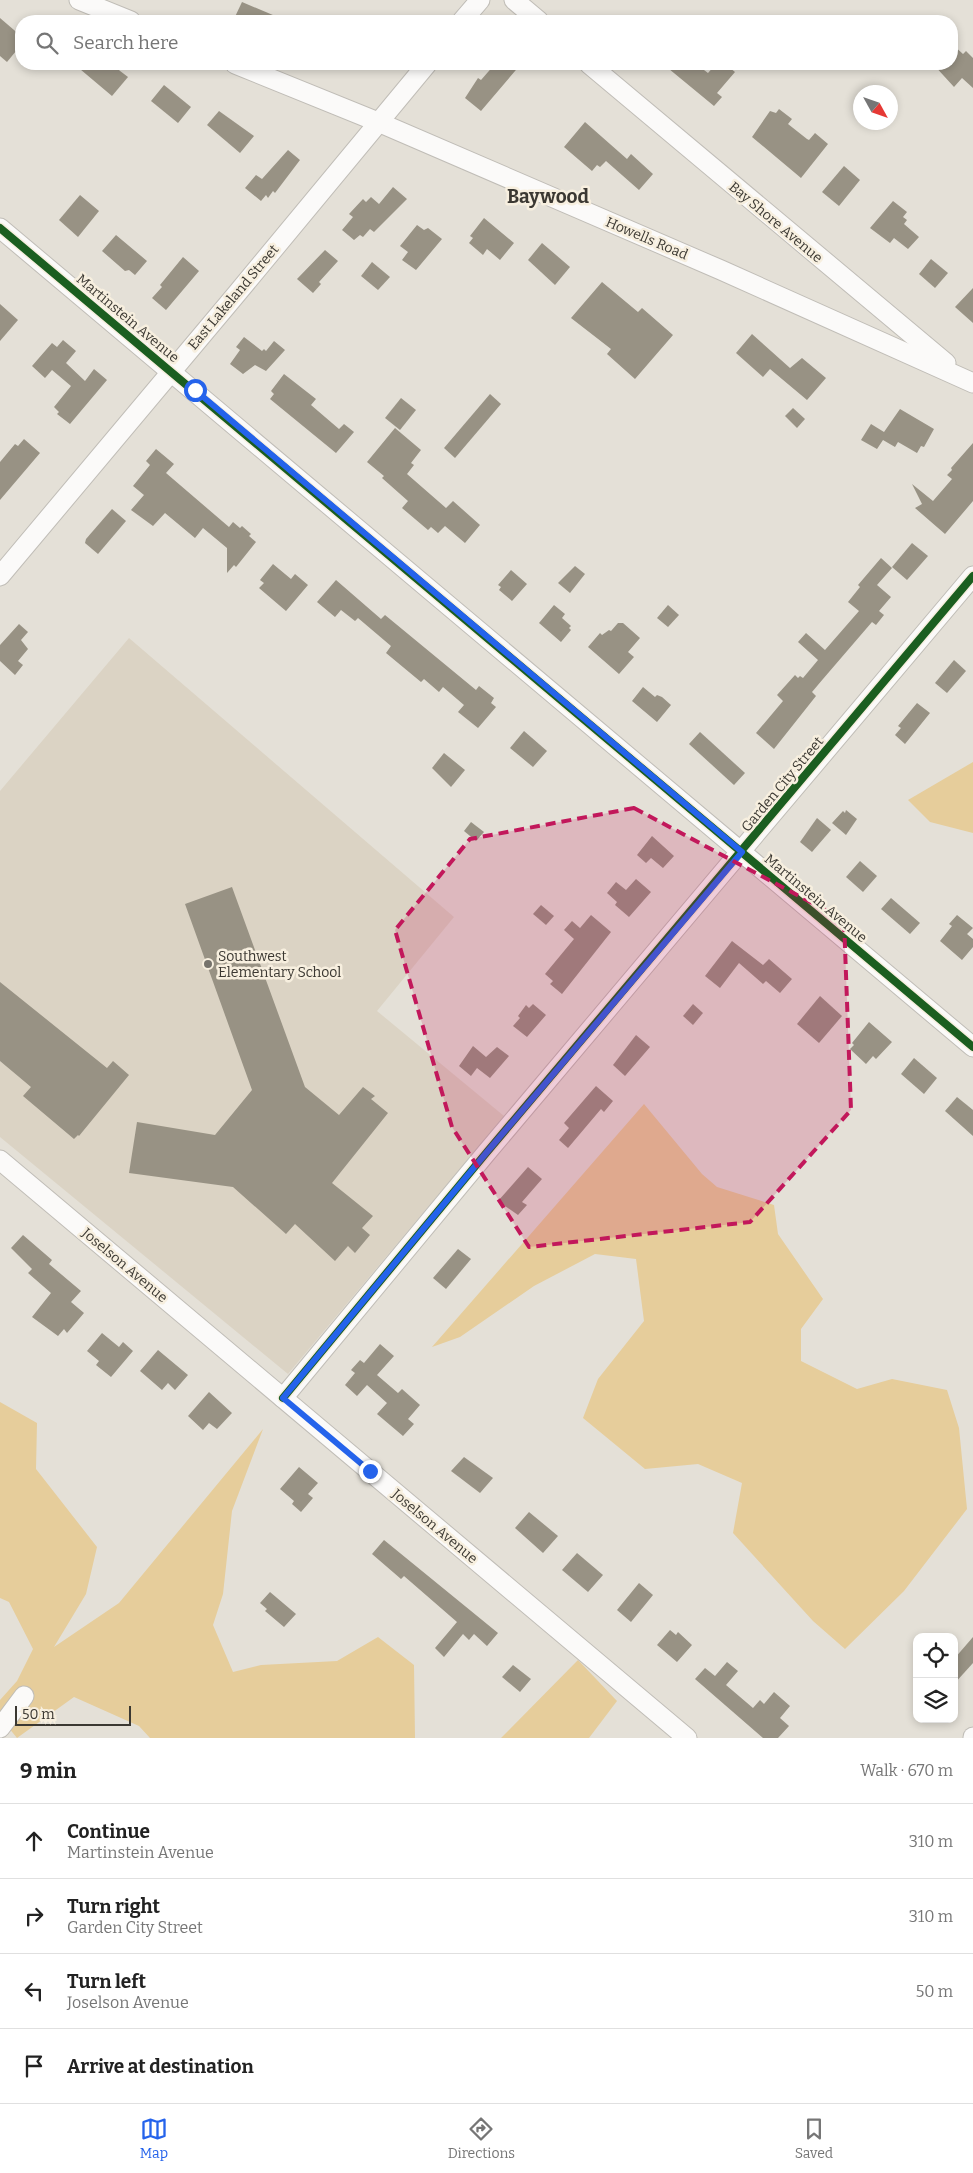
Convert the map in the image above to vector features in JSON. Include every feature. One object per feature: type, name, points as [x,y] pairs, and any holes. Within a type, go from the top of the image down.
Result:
[{"type":"street","points":[[79,0],[116,15]]},
{"type":"street","points":[[467,15],[480,0]]},
{"type":"street","points":[[514,0],[532,15]]},
{"type":"street","name":"Howells Road","points":[[250,70],[378,122],[712,266],[969,380]]},
{"type":"street","name":"East Lakeland Street","points":[[0,576],[421,70]]},
{"type":"street","name":"Bay Shore Avenue","points":[[596,70],[969,380]]},
{"type":"street","name":"Martinstein Avenue","points":[[0,228],[973,1047]]},
{"type":"street","name":"Garden City Street","points":[[283,1398],[487,1152],[973,576]]},
{"type":"street","name":"Joselson Avenue","points":[[0,1160],[687,1738]]},
{"type":"street","points":[[0,1728],[24,1696]]},
{"type":"highlighted area","points":[[634,808],[844,920],[851,1110],[750,1222],[529,1247],[452,1127],[395,930],[470,839]]},
{"type":"shaded area","name":"Southwest Elementary School","points":[[129,638],[454,917],[377,1011],[504,1116],[288,1374],[0,1137],[0,791]]},
{"type":"shaded area","points":[[973,762],[973,833],[930,822],[908,800]]},
{"type":"shaded area","points":[[644,1104],[702,1174],[717,1187],[774,1205],[778,1234],[823,1299],[801,1329],[801,1361],[857,1389],[892,1379],[947,1390],[959,1428],[967,1509],[904,1591],[845,1649],[813,1621],[733,1533],[742,1483],[698,1464],[645,1469],[583,1418],[598,1379],[644,1321],[636,1259],[595,1254],[534,1286],[460,1337],[432,1347]]},
{"type":"shaded area","points":[[0,1402],[37,1423],[36,1469],[97,1547],[86,1594],[54,1647],[119,1603],[263,1429],[232,1511],[223,1594],[213,1625],[233,1672],[261,1665],[337,1661],[378,1637],[414,1665],[415,1738],[150,1738],[139,1726],[74,1697],[17,1738],[0,1717],[0,1700],[17,1681],[33,1649],[9,1602],[0,1598]]},
{"type":"shaded area","points":[[578,1660],[617,1701],[589,1738],[501,1738]]},
{"type":"building","points":[[242,2],[273,15],[236,15]]},
{"type":"building","points":[[0,18],[15,31],[15,52],[7,62],[0,56]]},
{"type":"building","points":[[958,49],[963,54],[966,51],[973,58],[973,88],[962,78],[954,87],[938,70],[958,70]]},
{"type":"building","points":[[81,70],[119,70],[128,77],[112,96]]},
{"type":"building","points":[[490,70],[516,70],[481,111],[465,98],[478,78],[481,80]]},
{"type":"building","points":[[670,70],[704,70],[708,73],[711,70],[732,70],[735,72],[717,93],[722,97],[714,106]]},
{"type":"building","points":[[164,85],[191,107],[178,123],[151,101]]},
{"type":"building","points":[[779,109],[792,119],[788,124],[807,139],[809,140],[815,133],[828,144],[801,178],[752,137],[770,111],[776,113]]},
{"type":"building","points":[[219,111],[254,136],[240,153],[207,125]]},
{"type":"building","points":[[585,122],[627,159],[631,154],[653,174],[639,190],[606,161],[600,167],[597,165],[592,171],[564,147]]},
{"type":"building","points":[[288,150],[300,160],[275,193],[273,191],[268,198],[266,195],[261,201],[245,188],[256,175],[262,179]]},
{"type":"building","points":[[844,166],[860,180],[839,206],[822,192]]},
{"type":"building","points":[[393,187],[407,199],[374,232],[370,229],[363,237],[360,235],[354,240],[342,230],[353,217],[349,214],[363,199],[366,202],[371,197],[379,204]]},
{"type":"building","points":[[80,195],[99,211],[78,237],[59,220]]},
{"type":"building","points":[[893,201],[907,212],[903,217],[907,220],[904,224],[919,237],[908,249],[894,238],[890,243],[870,228]]},
{"type":"building","points":[[484,218],[514,243],[500,260],[487,249],[483,255],[469,243],[473,238],[470,236]]},
{"type":"building","points":[[417,225],[424,230],[428,228],[442,239],[416,270],[402,260],[408,252],[400,246]]},
{"type":"building","points":[[116,235],[147,261],[135,275],[129,270],[125,271],[102,251]]},
{"type":"building","points":[[542,243],[570,267],[555,285],[528,260]]},
{"type":"building","points":[[325,250],[338,261],[319,282],[321,284],[313,293],[297,279]]},
{"type":"building","points":[[183,257],[199,271],[166,310],[152,298]]},
{"type":"building","points":[[931,259],[948,273],[935,288],[919,274]]},
{"type":"building","points":[[372,262],[390,277],[378,290],[361,276]]},
{"type":"building","points":[[602,282],[638,312],[642,308],[673,335],[635,379],[607,354],[611,349],[571,318]]},
{"type":"building","points":[[973,288],[973,323],[955,307]]},
{"type":"building","points":[[0,304],[18,320],[0,341]]},
{"type":"building","points":[[752,334],[790,368],[802,358],[826,378],[807,400],[770,369],[763,377],[736,353]]},
{"type":"building","points":[[244,337],[262,351],[264,349],[266,351],[274,341],[285,350],[266,371],[255,365],[243,374],[230,364],[240,350],[236,347]]},
{"type":"building","points":[[63,340],[76,351],[66,363],[85,381],[94,369],[107,380],[70,424],[57,414],[59,412],[54,407],[71,386],[52,370],[45,378],[32,366],[52,343],[57,347]]},
{"type":"building","points":[[284,374],[316,399],[311,405],[339,429],[344,424],[354,432],[336,453],[270,399],[274,394],[271,391]]},
{"type":"building","points":[[490,394],[501,404],[455,458],[444,448]]},
{"type":"building","points":[[401,398],[416,410],[400,430],[385,418]]},
{"type":"building","points":[[793,408],[805,419],[797,428],[785,416]]},
{"type":"building","points":[[900,409],[934,429],[924,447],[921,446],[917,453],[898,442],[895,447],[883,440],[877,449],[861,440],[871,424],[884,432]]},
{"type":"building","points":[[395,428],[421,450],[411,463],[414,465],[407,474],[446,508],[453,501],[480,525],[465,543],[445,526],[438,533],[431,527],[428,530],[402,508],[408,501],[382,478],[384,476],[367,462]]},
{"type":"building","points":[[24,439],[40,453],[0,500],[0,462],[15,444],[18,446]]},
{"type":"building","points":[[973,443],[973,501],[945,534],[915,508],[922,504],[912,484],[933,501],[952,479],[947,475],[952,470],[951,468]]},
{"type":"building","points":[[156,449],[174,464],[166,473],[229,527],[233,522],[240,528],[242,526],[251,534],[249,536],[256,542],[236,567],[234,565],[227,573],[227,548],[203,528],[195,538],[165,513],[153,526],[131,510],[144,495],[133,486],[150,465],[146,461]]},
{"type":"building","points":[[112,509],[126,521],[98,554],[85,543],[86,539]]},
{"type":"building","points":[[912,543],[928,556],[907,580],[892,567]]},
{"type":"building","points":[[881,558],[892,568],[877,585],[891,597],[879,611],[884,615],[876,625],[872,622],[812,692],[816,696],[774,749],[756,733],[783,701],[777,695],[795,675],[798,678],[800,676],[803,678],[818,660],[798,642],[806,633],[825,650],[859,611],[848,602],[860,587],[858,585]]},
{"type":"building","points":[[273,564],[291,579],[295,574],[308,585],[286,611],[259,588],[264,583],[260,580]]},
{"type":"building","points":[[575,566],[585,574],[570,593],[558,583]]},
{"type":"building","points":[[511,570],[527,584],[512,601],[499,590],[501,587],[498,585]]},
{"type":"building","points":[[336,580],[381,619],[385,615],[476,690],[479,686],[494,698],[491,703],[496,707],[478,728],[458,712],[464,705],[443,687],[439,692],[424,679],[421,682],[386,653],[391,646],[358,618],[355,621],[341,610],[335,617],[317,602]]},
{"type":"building","points":[[554,605],[565,614],[562,618],[571,626],[569,628],[571,630],[561,642],[539,623]]},
{"type":"building","points":[[668,605],[679,615],[668,627],[657,618]]},
{"type":"building","points":[[618,623],[623,623],[640,638],[628,652],[634,657],[619,674],[588,647],[600,633],[602,635],[609,630],[611,631]]},
{"type":"building","points":[[19,624],[28,632],[21,640],[28,649],[18,661],[23,665],[15,675],[0,661],[0,645]]},
{"type":"building","points":[[954,660],[966,671],[947,693],[935,683]]},
{"type":"building","points":[[643,687],[655,697],[657,695],[662,697],[671,705],[657,722],[632,701]]},
{"type":"building","points":[[917,703],[930,713],[905,744],[895,735],[901,728],[898,726]]},
{"type":"building","points":[[524,731],[547,751],[533,767],[510,748]]},
{"type":"building","points":[[700,732],[745,773],[734,785],[689,744]]},
{"type":"building","points":[[444,753],[465,770],[451,787],[432,768]]},
{"type":"building","points":[[846,810],[857,819],[846,835],[832,823],[843,811],[845,813]]},
{"type":"building","points":[[817,818],[831,830],[812,852],[800,842]]},
{"type":"building","points":[[471,822],[484,832],[476,841],[464,831]]},
{"type":"building","points":[[652,836],[674,856],[663,868],[651,858],[646,863],[637,855]]},
{"type":"building","points":[[860,861],[877,876],[863,892],[846,877]]},
{"type":"building","points":[[636,879],[651,892],[629,917],[615,905],[617,902],[607,893],[616,882],[626,890]]},
{"type":"building","points":[[232,887],[305,1087],[339,1115],[363,1087],[375,1096],[371,1099],[388,1113],[332,1183],[373,1216],[362,1228],[370,1235],[355,1253],[348,1246],[335,1261],[295,1224],[286,1234],[233,1187],[129,1173],[137,1122],[215,1135],[252,1090],[185,904]]},
{"type":"building","points":[[891,898],[920,923],[910,934],[881,909]]},
{"type":"building","points":[[541,905],[554,916],[546,925],[533,914]]},
{"type":"building","points":[[591,915],[611,932],[562,994],[550,984],[553,981],[545,974],[574,939],[564,930],[572,921],[580,928]]},
{"type":"building","points":[[957,915],[973,928],[967,934],[973,939],[973,947],[962,960],[940,941],[952,926],[949,924]]},
{"type":"building","points":[[732,941],[763,965],[769,959],[792,979],[780,993],[766,981],[763,984],[739,963],[720,988],[705,976]]},
{"type":"building","points":[[0,982],[107,1068],[113,1061],[129,1075],[79,1136],[74,1139],[23,1096],[31,1087],[0,1061]]},
{"type":"building","points":[[820,996],[842,1016],[819,1043],[797,1024]]},
{"type":"building","points":[[533,1004],[546,1015],[527,1037],[513,1026],[520,1018],[518,1016],[526,1005],[529,1008]]},
{"type":"building","points":[[693,1004],[703,1013],[693,1025],[683,1016]]},
{"type":"building","points":[[869,1022],[892,1042],[876,1059],[873,1056],[866,1064],[850,1049],[854,1045],[852,1043]]},
{"type":"building","points":[[636,1035],[650,1047],[625,1076],[613,1065]]},
{"type":"building","points":[[473,1046],[486,1057],[497,1047],[509,1056],[490,1078],[477,1068],[471,1076],[459,1066]]},
{"type":"building","points":[[914,1058],[937,1078],[924,1094],[901,1074]]},
{"type":"building","points":[[596,1086],[613,1101],[604,1112],[601,1109],[568,1148],[559,1140],[569,1128],[564,1123]]},
{"type":"building","points":[[957,1097],[973,1110],[973,1136],[945,1111]]},
{"type":"building","points":[[528,1167],[542,1179],[522,1202],[527,1205],[518,1215],[498,1201]]},
{"type":"building","points":[[23,1235],[52,1260],[49,1264],[81,1291],[71,1302],[84,1313],[67,1333],[64,1329],[58,1336],[32,1317],[51,1293],[28,1273],[32,1269],[11,1248]]},
{"type":"building","points":[[458,1249],[471,1259],[446,1289],[433,1278]]},
{"type":"building","points":[[102,1333],[119,1347],[123,1342],[133,1351],[111,1377],[96,1365],[99,1361],[87,1351]]},
{"type":"building","points":[[380,1344],[394,1356],[377,1375],[398,1393],[402,1389],[420,1405],[408,1419],[414,1424],[403,1436],[377,1414],[387,1403],[367,1385],[357,1396],[345,1385],[355,1373],[351,1370],[360,1360],[364,1363]]},
{"type":"building","points":[[158,1350],[188,1375],[175,1390],[168,1383],[162,1390],[140,1371]]},
{"type":"building","points":[[209,1392],[232,1413],[217,1429],[209,1423],[203,1430],[188,1416]]},
{"type":"building","points":[[464,1457],[493,1478],[480,1493],[451,1471]]},
{"type":"building","points":[[299,1467],[318,1483],[308,1494],[313,1498],[301,1512],[292,1504],[294,1501],[280,1489]]},
{"type":"building","points":[[529,1512],[558,1536],[543,1553],[515,1528]]},
{"type":"building","points":[[384,1540],[498,1633],[487,1646],[474,1634],[469,1640],[463,1634],[444,1657],[435,1648],[457,1622],[404,1576],[401,1579],[372,1554]]},
{"type":"building","points":[[577,1553],[603,1575],[588,1592],[562,1570]]},
{"type":"building","points":[[639,1583],[653,1595],[631,1622],[617,1610]]},
{"type":"building","points":[[270,1592],[296,1614],[284,1627],[265,1611],[267,1609],[260,1603]]},
{"type":"building","points":[[670,1630],[676,1635],[678,1632],[692,1645],[677,1662],[657,1645]]},
{"type":"building","points":[[973,1637],[973,1663],[958,1680],[958,1678],[958,1654]]},
{"type":"building","points":[[727,1662],[738,1671],[726,1685],[753,1708],[760,1700],[764,1704],[774,1692],[790,1706],[780,1718],[789,1726],[778,1738],[763,1738],[695,1679],[705,1668],[715,1676]]},
{"type":"building","points":[[513,1665],[531,1679],[520,1692],[502,1677]]},
{"type":"cycle path","points":[[0,228],[973,1047]]},
{"type":"cycle path","points":[[283,1398],[487,1152],[973,576]]},
{"type":"place","name":"Southwest Elementary School","points":[[208,964]]},
{"type":"district","name":"Baywood","points":[[548,196]]},
{"type":"route","points":[[195,390],[742,852],[487,1152],[283,1398],[370,1471]]}]
